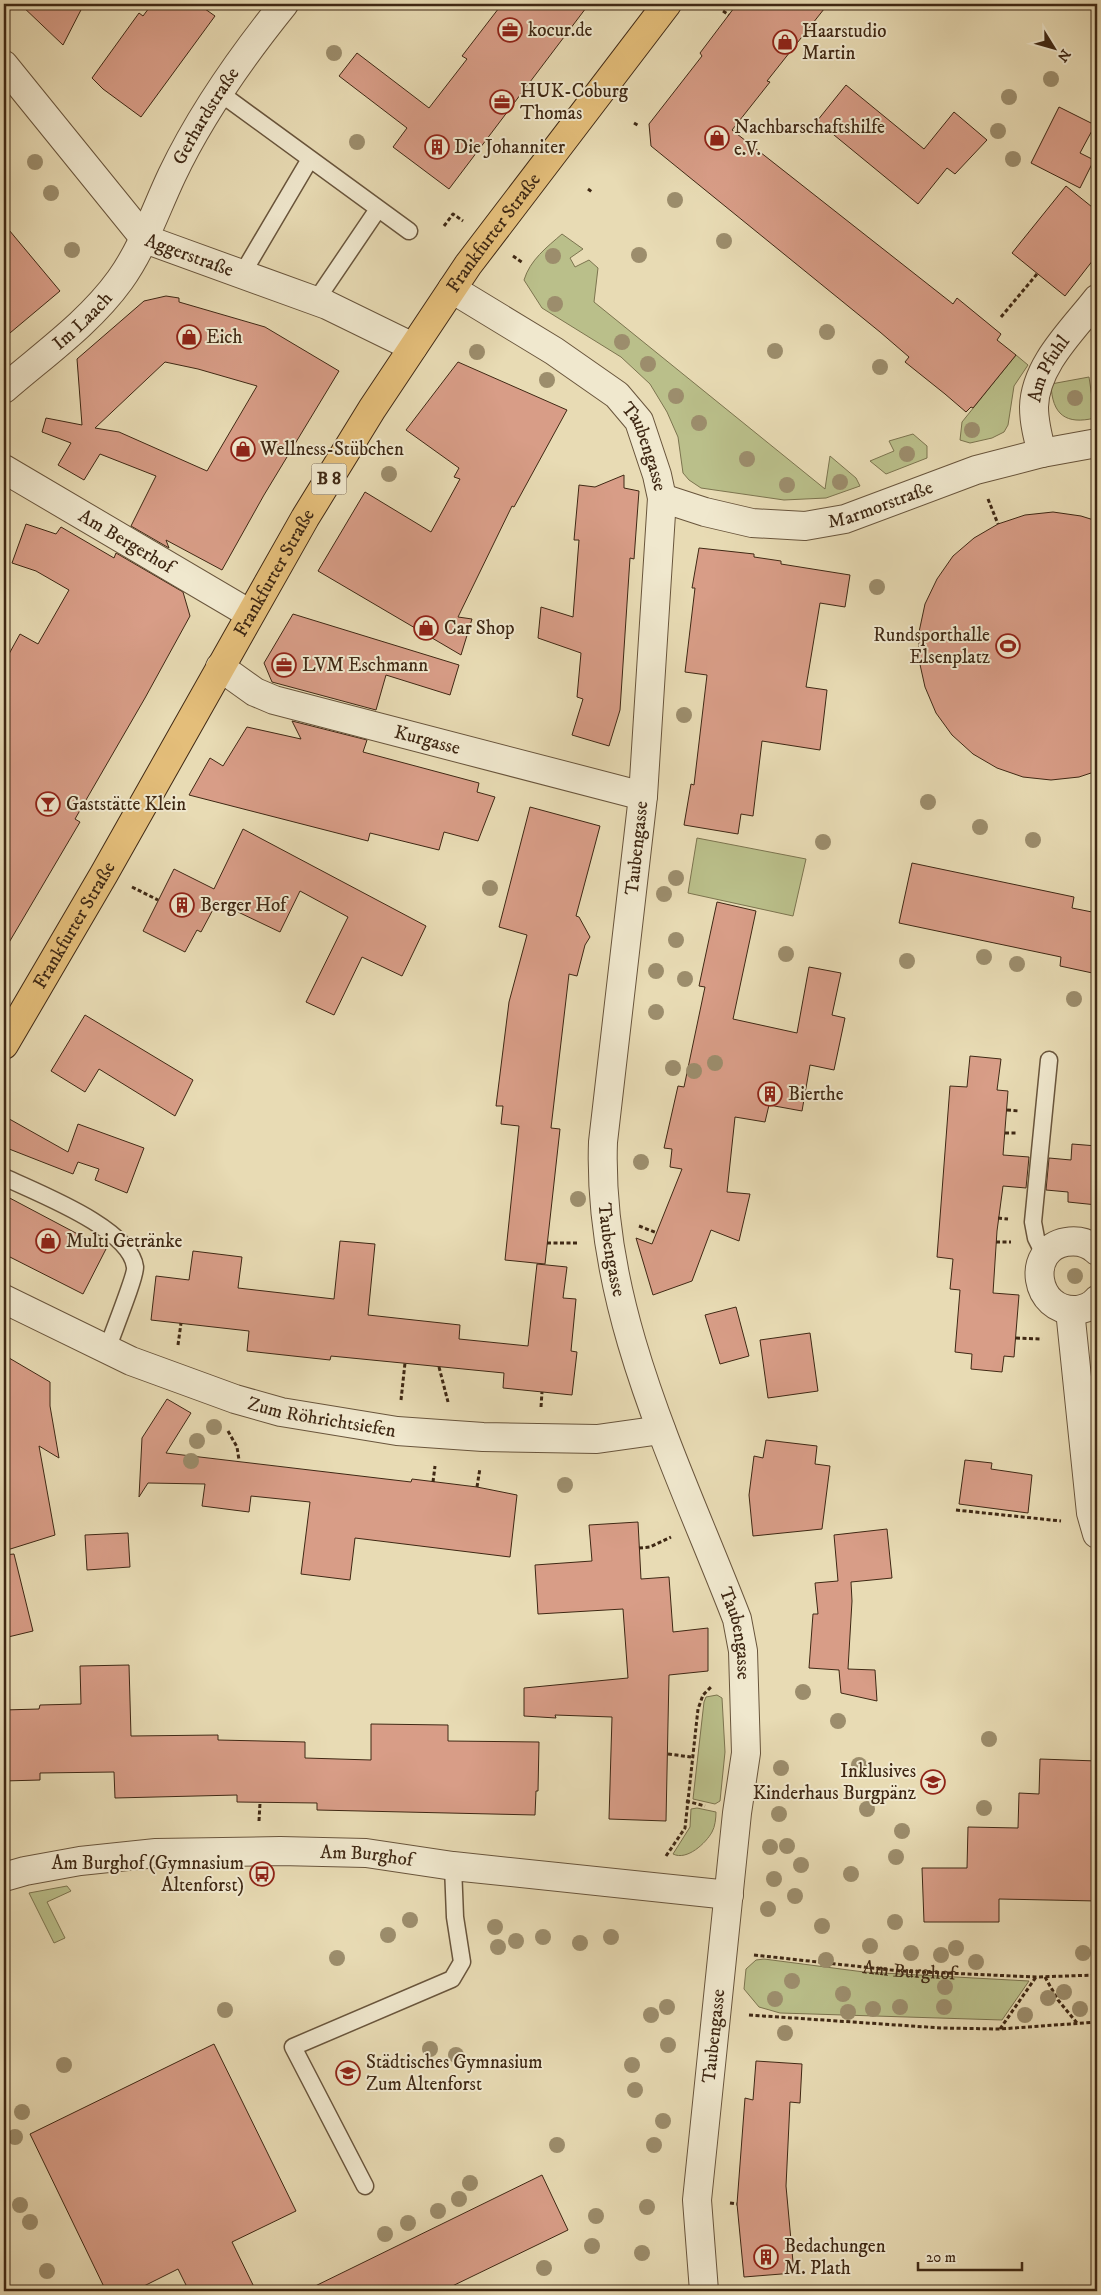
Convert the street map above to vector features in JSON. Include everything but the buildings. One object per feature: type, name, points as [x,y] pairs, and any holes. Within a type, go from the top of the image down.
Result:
[{"type":"main road","name":"Frankfurter Straße","points":[[4,1044],[104,874],[250,614],[321,493],[413,347],[452,289],[543,165],[667,4]]},
{"type":"street","name":"Gerhardstraße","points":[[145,240],[172,175],[192,137],[220,93],[284,4]]},
{"type":"street","name":"Aggerstraße","points":[[4,65],[145,240],[315,302],[355,318],[413,347]]},
{"type":"street","name":"Im Laach","points":[[4,389],[96,309],[120,280],[145,240]]},
{"type":"street","name":"Taubengasse","points":[[452,289],[554,351],[617,395],[639,421],[657,475],[662,498],[643,796],[603,1142],[602,1179],[608,1236],[618,1289],[661,1430],[737,1619],[743,1652],[746,1753],[728,1895],[697,2200],[704,2291]]},
{"type":"street","name":"Am Pfuhl","points":[[1042,453],[1036,431],[1034,408],[1040,379],[1051,358],[1097,298]]},
{"type":"street","name":"Marmorstraße","points":[[662,498],[705,512],[752,523],[805,526],[845,519],[976,470],[1042,453],[1097,443]]},
{"type":"street","name":"Am Bergerhof","points":[[4,469],[250,614]]},
{"type":"street","name":"Kurgasse","points":[[220,667],[255,692],[274,700],[643,796]]},
{"type":"street","points":[[1096,1247],[1073,1241],[1062,1243],[1052,1248],[1045,1256],[1040,1267],[1039,1279],[1042,1290],[1054,1304],[1070,1310],[1083,1309],[1097,1300]]},
{"type":"street","name":"Zum Röhrichtsiefen","points":[[4,1299],[132,1361],[235,1399],[280,1412],[397,1431],[483,1437],[597,1439],[661,1430]]},
{"type":"street","points":[[1070,1310],[1095,1529]]},
{"type":"street","name":"Am Burghof","points":[[4,1877],[25,1870],[80,1861],[187,1851],[366,1853],[453,1866],[728,1895]]},
{"type":"lane","points":[[220,93],[409,232]]},
{"type":"lane","points":[[241,276],[310,159]]},
{"type":"lane","points":[[315,302],[378,209]]},
{"type":"lane","points":[[1045,1256],[1036,1238],[1033,1222],[1049,1060]]},
{"type":"lane","points":[[4,1177],[96,1222],[128,1248],[135,1268],[107,1350]]},
{"type":"lane","points":[[364,2186],[293,2048],[452,1979],[462,1962],[455,1917],[453,1866]]},
{"type":"path","points":[[723,11],[729,15]]},
{"type":"path","points":[[634,124],[639,126]]},
{"type":"path","points":[[588,189],[592,192]]},
{"type":"path","points":[[1001,317],[1037,274]]},
{"type":"path","points":[[990,505],[998,524]]},
{"type":"path","points":[[640,1226],[657,1233]]},
{"type":"path","points":[[956,1510],[1095,1529]]},
{"type":"path","points":[[646,1886],[685,1828],[691,1757],[698,1709],[703,1695],[708,1688],[718,1683],[744,1679]]},
{"type":"path","points":[[668,1754],[691,1757]]},
{"type":"path","points":[[259,1824],[260,1803]]},
{"type":"path","name":"Am Burghof","points":[[723,1952],[900,1971],[1036,1977],[1097,1975]]},
{"type":"path","points":[[1000,2030],[1036,1977]]},
{"type":"path","points":[[1045,1977],[1058,2000],[1077,2024]]},
{"type":"path","points":[[716,2013],[941,2028],[1000,2030],[1097,2022]]},
{"type":"green space","points":[[562,234],[583,249],[570,258],[575,267],[589,260],[598,268],[594,302],[825,489],[830,456],[856,478],[860,486],[826,498],[784,500],[701,488],[689,480],[683,473],[678,437],[667,412],[650,384],[621,357],[542,308],[524,280],[530,266]]},
{"type":"green space","points":[[1016,355],[1028,365],[1014,386],[1008,425],[1004,432],[992,438],[970,443],[960,440],[962,422]]},
{"type":"green space","points":[[1089,377],[1095,418],[1076,420],[1062,415],[1054,403],[1051,384]]},
{"type":"green space","points":[[913,434],[927,446],[927,458],[886,474],[870,461],[894,451],[889,441]]},
{"type":"green space","points":[[697,838],[806,859],[793,916],[688,893]]},
{"type":"green space","points":[[717,1695],[722,1698],[725,1752],[720,1801],[715,1804],[693,1799],[704,1702],[706,1697]]},
{"type":"green space","points":[[697,1808],[716,1812],[712,1832],[696,1850],[684,1855],[678,1856],[673,1854],[690,1827],[691,1809]]},
{"type":"green space","points":[[67,1886],[71,1891],[47,1902],[65,1938],[54,1943],[29,1893]]},
{"type":"green space","points":[[764,1959],[864,1972],[1029,1981],[1002,2020],[780,2013],[759,2007],[744,1989],[746,1969],[756,1960]]},
{"type":"place","name":"kocur.de","points":[[510,30]]},
{"type":"place","name":"Haarstudio Martin","points":[[785,42]]},
{"type":"place","name":"HUK-Coburg Thomas","points":[[502,102]]},
{"type":"place","name":"Nachbarschaftshilfe e.V.","points":[[717,138]]},
{"type":"place","name":"Die Johanniter","points":[[437,147]]},
{"type":"place","name":"Eich","points":[[189,337]]},
{"type":"place","name":"Wellness-Stübchen","points":[[243,449]]},
{"type":"place","name":"Car Shop","points":[[426,628]]},
{"type":"place","name":"Rundsporthalle Elsenplatz","points":[[1008,646]]},
{"type":"place","name":"LVM Eschmann","points":[[284,665]]},
{"type":"place","name":"Gaststätte Klein","points":[[48,804]]},
{"type":"place","name":"Berger Hof","points":[[182,905]]},
{"type":"place","name":"Bierthe","points":[[770,1094]]},
{"type":"place","name":"Multi Getränke","points":[[48,1241]]},
{"type":"place","name":"Inklusives Kinderhaus Burgpänz","points":[[933,1782]]},
{"type":"place","name":"Am Burghof (Gymnasium Altenforst)","points":[[262,1874]]},
{"type":"place","name":"Städtisches Gymnasium Zum Altenforst","points":[[348,2073]]},
{"type":"place","name":"Bedachungen M. Plath","points":[[766,2257]]}]
